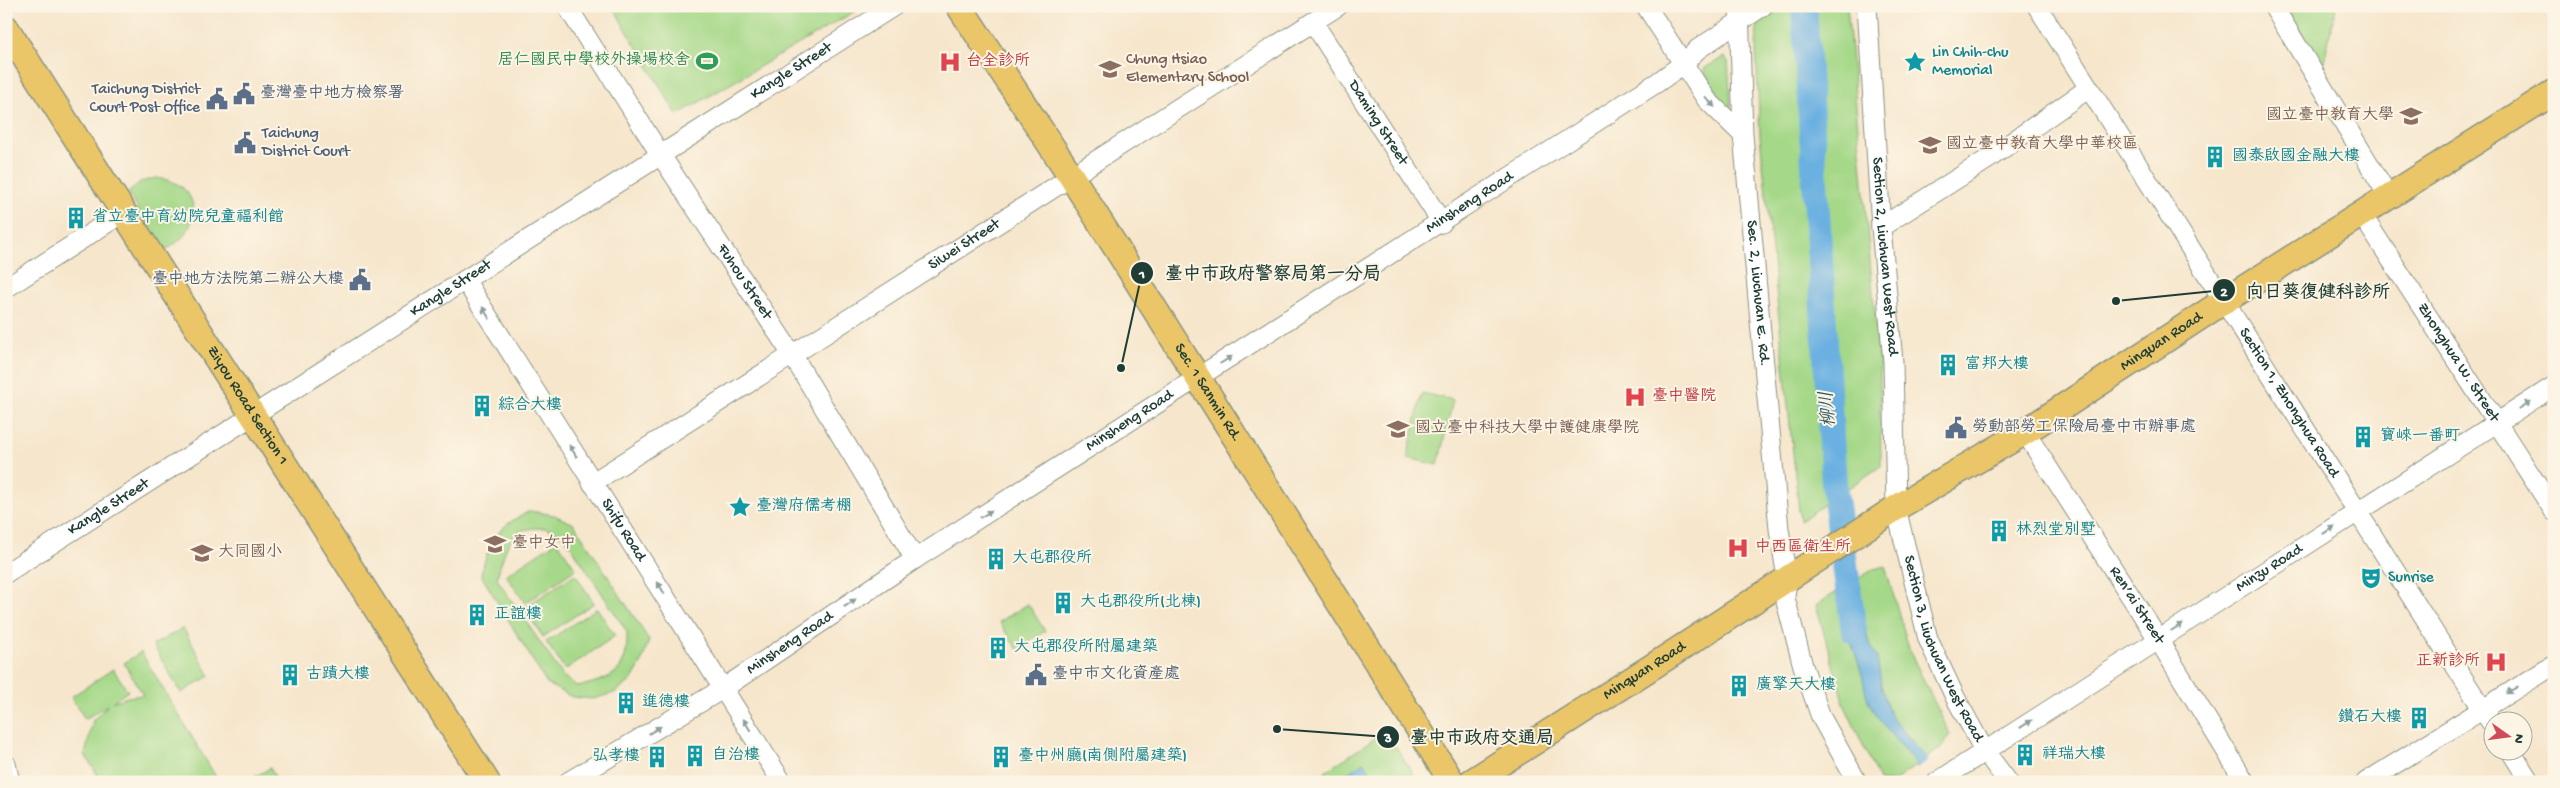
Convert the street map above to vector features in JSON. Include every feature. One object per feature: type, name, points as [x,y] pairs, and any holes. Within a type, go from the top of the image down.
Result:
[{"type":"main road","name":"Sec. 1 Sanmin Rd.","points":[[960,6],[1071,176],[1452,782]]},
{"type":"main road","name":"Ziyou Road Section 1","points":[[6,28],[487,782]]},
{"type":"main road","name":"Minquan Road","points":[[1471,782],[1661,661],[1786,578],[1819,559],[1896,508],[2025,432],[2224,301],[2554,92]]},
{"type":"street","name":"Fuhou Street","points":[[567,6],[660,154],[792,356],[915,559]]},
{"type":"street","name":"Kangle Street","points":[[6,573],[894,6]]},
{"type":"street","name":"Siwei Street","points":[[592,483],[1338,6]]},
{"type":"street","points":[[1646,6],[1707,100],[1743,135]]},
{"type":"street","name":"Minsheng Road","points":[[568,782],[724,688],[915,559],[1442,223],[1683,64],[1739,14],[1763,6]]},
{"type":"street","name":"Section 2, Liuchuan West Road","points":[[1867,6],[1880,227],[1893,362],[1896,508]]},
{"type":"street","name":"Section 1, Zhonghua Road","points":[[2037,6],[2483,710]]},
{"type":"street","points":[[2273,6],[2389,197]]},
{"type":"street","name":"Sec. 2, Liuchuan E. Rd.","points":[[1739,14],[1743,135],[1779,529],[1786,578],[1785,598],[1788,616],[1821,717],[1857,782]]},
{"type":"street","name":"Daming Street","points":[[1313,22],[1442,223]]},
{"type":"street","points":[[1880,227],[1988,159],[2089,88]]},
{"type":"street","points":[[6,288],[124,212]]},
{"type":"street","name":"Zhonghua W. Street","points":[[2362,215],[2554,511]]},
{"type":"street","name":"Shifu Road","points":[[465,280],[782,782]]},
{"type":"street","name":"Minzu Road","points":[[1937,782],[1984,750],[2554,386]]},
{"type":"street","name":"Ren’ai Street","points":[[2025,432],[2158,639],[2245,782]]},
{"type":"street","name":"Section 3, Liuchuan West Road","points":[[1896,508],[1928,639],[1955,697],[1984,750],[2008,782]]},
{"type":"street","points":[[2495,710],[2554,665]]},
{"type":"street","points":[[2366,782],[2482,719]]},
{"type":"street","points":[[2516,760],[2530,782]]},
{"type":"street","points":[[6,764],[10,782]]},
{"type":"green space","name":"居仁國民中學校外操場校舍","points":[[612,6],[864,6],[677,115]]},
{"type":"green space","points":[[1758,6],[1847,6],[1880,371],[1881,466],[1800,521],[1760,136],[1756,49]]},
{"type":"green space","points":[[2284,6],[2336,6],[2323,66]]},
{"type":"green space","points":[[1724,57],[1728,61],[1731,104],[1728,109],[1704,72],[1705,68]]},
{"type":"green space","points":[[156,178],[172,182],[183,188],[190,198],[193,209],[192,221],[186,232],[177,243],[163,251],[128,193],[140,182]]},
{"type":"green space","points":[[1422,393],[1453,400],[1438,465],[1407,458]]},
{"type":"green space","points":[[530,511],[554,515],[574,524],[649,640],[641,664],[631,681],[614,693],[593,699],[572,697],[547,684],[481,575],[488,552],[496,536],[510,522]],"holes":[[[546,528],[565,537],[627,632],[625,657],[616,672],[601,680],[578,687],[563,676],[497,579],[507,547],[518,532],[528,529]]]},
{"type":"green space","points":[[557,541],[576,569],[525,603],[506,575]]},
{"type":"green space","points":[[1885,566],[1910,652],[1950,734],[1941,748],[1893,782],[1880,782],[1844,704],[1816,605],[1874,569]]},
{"type":"green space","points":[[575,574],[594,603],[543,637],[524,608]]},
{"type":"green space","points":[[1028,604],[1045,631],[1017,649],[999,622]]},
{"type":"green space","points":[[597,608],[615,636],[565,670],[546,642]]},
{"type":"green space","points":[[183,628],[210,676],[181,693],[153,645]]},
{"type":"green space","points":[[141,652],[219,782],[102,782],[85,755],[93,720],[108,705],[85,719],[71,697],[113,669],[128,691],[112,702],[127,697],[143,695],[124,663]]},
{"type":"green space","points":[[1386,731],[1417,780],[1323,782],[1326,771]]},
{"type":"green space","points":[[270,768],[278,782],[246,782]]},
{"type":"water","points":[[1861,586],[1859,600],[1868,640],[1877,658],[1882,689],[1890,715],[1928,760],[1942,782],[1928,782],[1874,712],[1868,701],[1840,602]]},
{"type":"water","points":[[1364,762],[1376,781],[1343,782],[1340,778]]},
{"type":"pier","points":[[1931,759],[1944,782],[1925,782],[1917,768]]},
{"type":"waterway","name":"柳川","points":[[1804,6],[1834,484],[1854,631]]},
{"type":"place","name":"居仁國民中學校外操場校舍","points":[[707,61]]},
{"type":"place","name":"台全診所","points":[[950,62]]},
{"type":"place","name":"Lin Chih-chu Memorial","points":[[1915,62]]},
{"type":"place","name":"Chung Hsiao Elementary School","points":[[1110,69]]},
{"type":"place","name":"臺灣臺中地方檢察署","points":[[244,94]]},
{"type":"place","name":"Taichung District Court Post Office","points":[[217,99]]},
{"type":"place","name":"國立臺中教育大學","points":[[2411,116]]},
{"type":"place","name":"Taichung District Court","points":[[245,143]]},
{"type":"place","name":"國立臺中教育大學中華校區","points":[[1930,145]]},
{"type":"place","name":"國泰啟國金融大樓","points":[[2215,157]]},
{"type":"place","name":"省立臺中育幼院兒童福利館","points":[[76,218]]},
{"type":"place","name":"臺中地方法院第二辦公大樓","points":[[360,280]]},
{"type":"place","name":"向日葵復健科診所","points":[[2116,301]]},
{"type":"place","name":"富邦大樓","points":[[1948,365]]},
{"type":"place","name":"臺中市政府警察局第一分局","points":[[1121,368]]},
{"type":"place","name":"臺中醫院","points":[[1635,397]]},
{"type":"place","name":"綜合大樓","points":[[482,406]]},
{"type":"place","name":"勞動部勞工保險局臺中市辦事處","points":[[1956,428]]},
{"type":"place","name":"國立臺中科技大學中護健康學院","points":[[1398,429]]},
{"type":"place","name":"寶崍一番町","points":[[2363,437]]},
{"type":"place","name":"臺灣府儒考棚","points":[[740,507]]},
{"type":"place","name":"林烈堂別墅","points":[[1999,531]]},
{"type":"place","name":"臺中女中","points":[[495,544]]},
{"type":"place","name":"中西區衛生所","points":[[1738,548]]},
{"type":"place","name":"大同國小","points":[[202,553]]},
{"type":"place","name":"大屯郡役所","points":[[996,559]]},
{"type":"place","name":"Sunrise","points":[[2371,578]]},
{"type":"place","name":"大屯郡役所(北棟)","points":[[1063,603]]},
{"type":"place","name":"正誼樓","points":[[477,615]]},
{"type":"place","name":"大屯郡役所附屬建築","points":[[998,648]]},
{"type":"place","name":"正新診所","points":[[2496,662]]},
{"type":"place","name":"古蹟大樓","points":[[290,675]]},
{"type":"place","name":"臺中市文化資產處","points":[[1036,675]]},
{"type":"place","name":"廣擎天大樓","points":[[1739,686]]},
{"type":"place","name":"進德樓","points":[[626,703]]},
{"type":"place","name":"鑽石大樓","points":[[2419,718]]},
{"type":"place","name":"臺中市政府交通局","points":[[1277,729]]},
{"type":"place","name":"祥瑞大樓","points":[[2025,755]]},
{"type":"place","name":"自治樓","points":[[695,756]]},
{"type":"place","name":"弘孝樓","points":[[657,757]]},
{"type":"place","name":"臺中州廳(南側附屬建築)","points":[[1001,757]]}]
